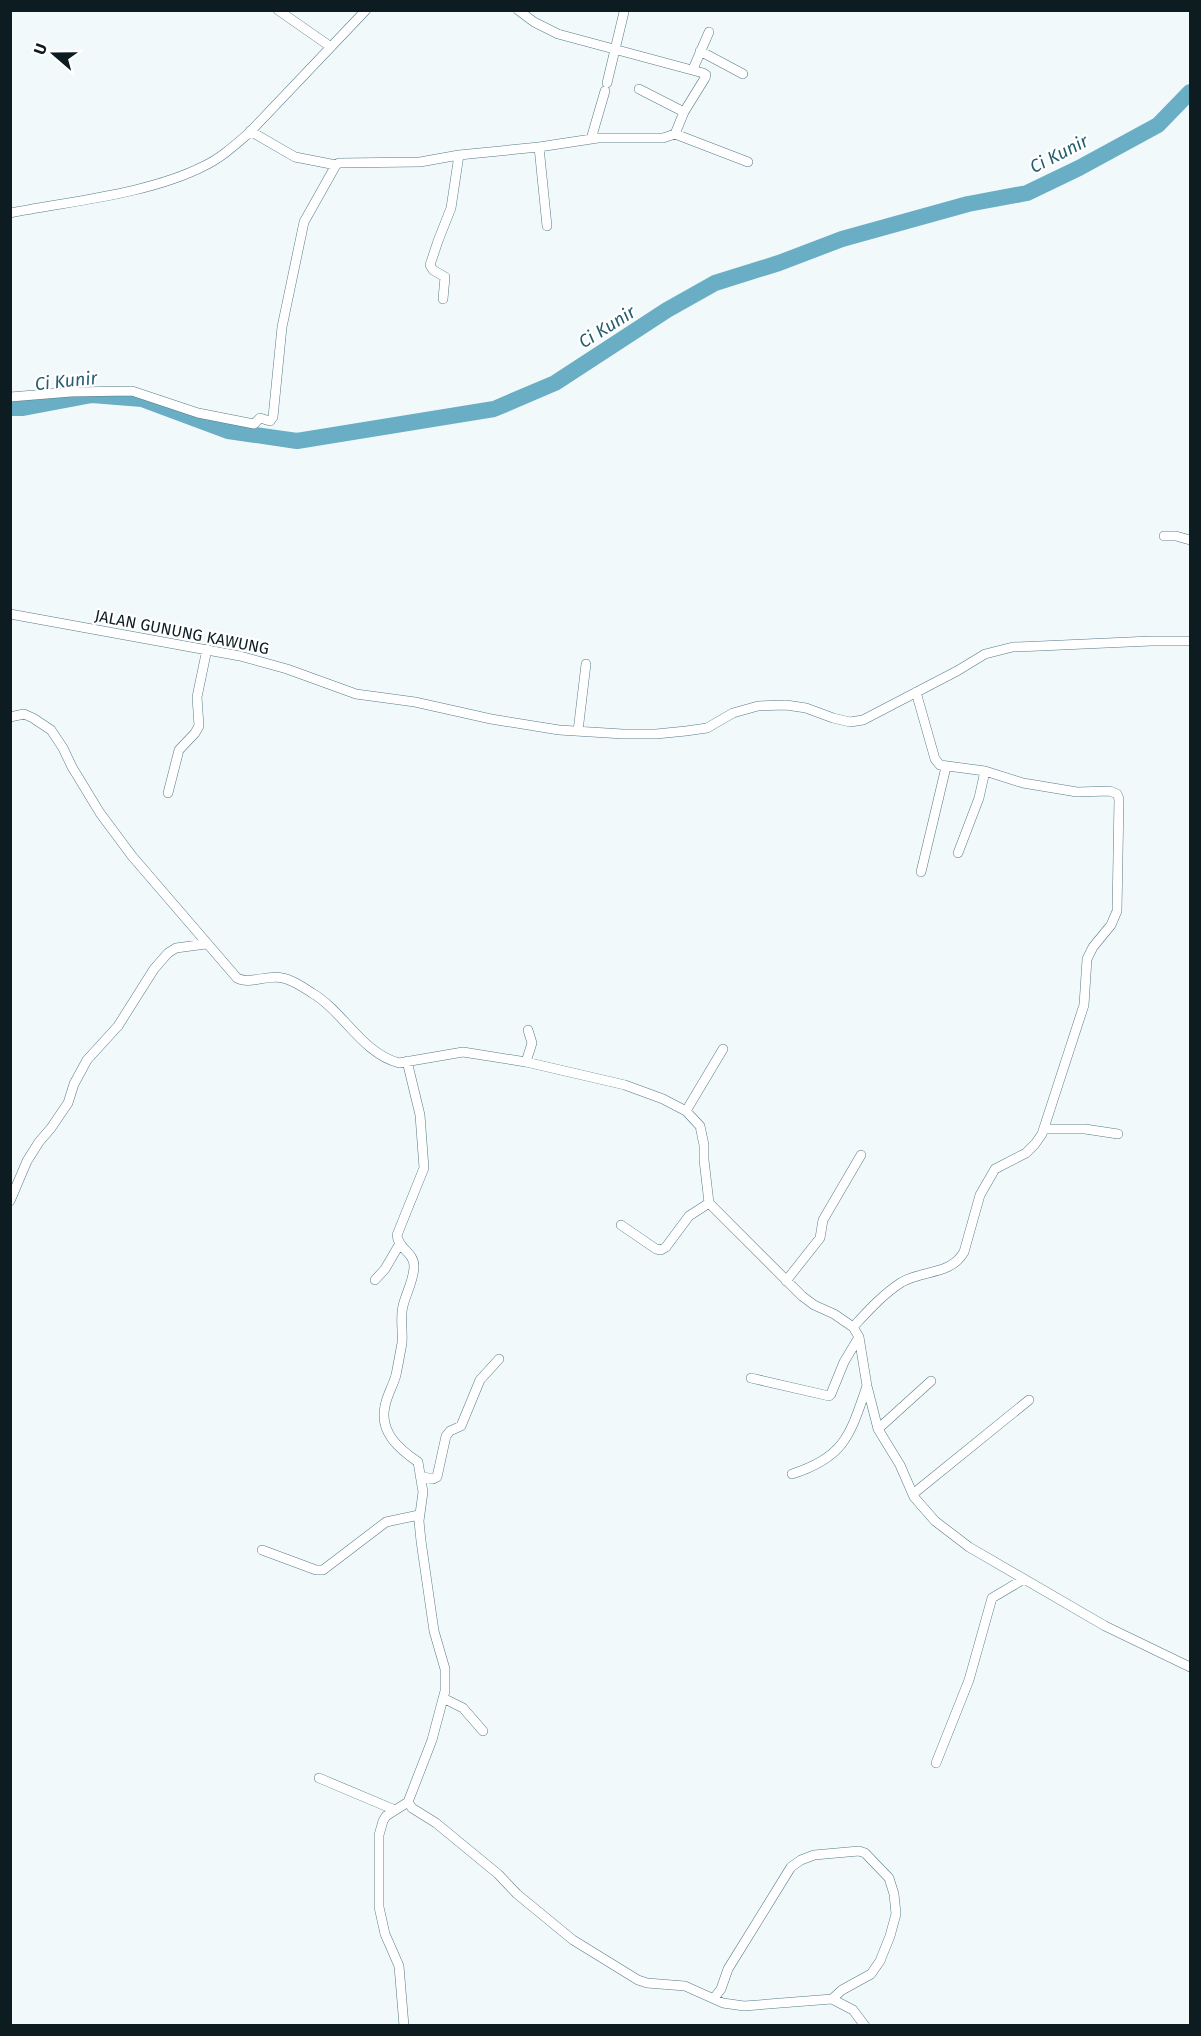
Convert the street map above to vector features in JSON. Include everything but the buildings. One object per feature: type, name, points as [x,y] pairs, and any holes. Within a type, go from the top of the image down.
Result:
[{"type":"street","points":[[278,10],[331,47]]},
{"type":"street","points":[[10,213],[103,197],[174,179],[205,166],[228,151],[250,131],[366,10]]},
{"type":"street","points":[[518,10],[534,22],[558,34],[693,69],[706,75],[684,112],[675,134]]},
{"type":"street","points":[[591,139],[616,50],[624,12]]},
{"type":"street","points":[[693,69],[709,32]]},
{"type":"street","points":[[700,51],[743,74]]},
{"type":"street","points":[[639,89],[684,112]]},
{"type":"street","points":[[250,131],[295,157],[336,165],[339,163],[420,162],[591,139],[663,138],[675,134],[748,162]]},
{"type":"street","points":[[539,147],[547,226]]},
{"type":"street","points":[[443,299],[445,276],[433,270],[430,265],[451,208],[459,155]]},
{"type":"street","points":[[10,397],[71,392],[132,391],[198,413],[250,424],[254,424],[260,418],[270,421],[273,417],[284,310],[304,222],[336,165]]},
{"type":"street","points":[[1164,536],[1191,540]]},
{"type":"street","name":"JALAN GUNUNG KAWUNG","points":[[10,614],[207,649],[287,669],[356,694],[415,702],[491,719],[578,731],[656,734],[707,728],[734,713],[758,706],[786,705],[806,708],[850,722],[863,720],[985,654],[1013,647],[1191,641]]},
{"type":"street","points":[[168,793],[179,750],[199,726],[197,697],[207,649]]},
{"type":"street","points":[[578,731],[586,663]]},
{"type":"street","points":[[853,1327],[871,1307],[904,1281],[953,1265],[960,1259],[980,1195],[995,1169],[1026,1153],[1035,1144],[1044,1129],[1084,1005],[1087,959],[1093,946],[1111,925],[1117,910],[1119,797],[1112,791],[1077,792],[1023,783],[985,771],[938,764],[916,692]]},
{"type":"street","points":[[10,717],[24,714],[51,730],[100,813],[132,856],[237,978],[246,981],[283,978],[294,982],[326,1002],[348,1026],[392,1061],[399,1063],[463,1052],[526,1062],[625,1085],[663,1099],[686,1111],[700,1126],[709,1203],[786,1281],[814,1305],[834,1314],[853,1327],[859,1337],[867,1386],[878,1429],[900,1466],[913,1494],[935,1521],[969,1547],[1024,1580],[1105,1626],[1191,1668]]},
{"type":"street","points":[[921,872],[946,766]]},
{"type":"street","points":[[958,853],[979,798],[985,771]]},
{"type":"street","points":[[10,1201],[27,1161],[68,1103],[74,1084],[87,1060],[118,1026],[154,969],[168,953],[176,948],[206,944]]},
{"type":"street","points":[[526,1062],[532,1043],[528,1030]]},
{"type":"street","points":[[686,1111],[723,1049]]},
{"type":"street","points":[[375,1280],[385,1269],[399,1245],[398,1231],[424,1168],[420,1115],[406,1061]]},
{"type":"street","points":[[1044,1129],[1085,1129],[1118,1134]]},
{"type":"street","points":[[786,1281],[820,1238],[824,1220],[861,1155]]},
{"type":"street","points":[[621,1226],[661,1250],[666,1247],[689,1216],[709,1203]]},
{"type":"street","points":[[399,1245],[413,1259],[414,1268],[403,1303],[402,1343],[396,1375],[384,1407],[384,1415],[386,1430],[391,1440],[402,1452],[417,1462],[423,1492],[419,1515],[421,1541],[434,1631],[445,1669],[443,1698],[432,1740],[408,1802],[386,1816],[380,1828],[379,1898],[383,1927],[396,1955],[400,1971],[404,2025]]},
{"type":"street","points":[[751,1378],[830,1396],[844,1362],[859,1337]]},
{"type":"street","points":[[420,1476],[433,1479],[437,1477],[446,1436],[450,1431],[461,1426],[480,1380],[499,1359]]},
{"type":"street","points":[[878,1429],[931,1381]]},
{"type":"street","points":[[792,1474],[823,1461],[840,1447],[853,1425],[867,1386]]},
{"type":"street","points":[[913,1494],[1029,1400]]},
{"type":"street","points":[[262,1550],[322,1570],[328,1568],[386,1522],[419,1515]]},
{"type":"street","points":[[936,1763],[969,1680],[992,1598],[1024,1580]]},
{"type":"street","points":[[443,1698],[463,1708],[483,1731]]},
{"type":"street","points":[[318,1778],[395,1810]]},
{"type":"street","points":[[408,1802],[412,1808],[436,1823],[498,1874],[517,1894],[573,1940],[638,1980],[647,1983],[685,1986],[723,2003],[744,2006],[832,1999],[853,2010],[865,2025]]},
{"type":"street","points":[[714,1998],[722,1989],[728,1969],[791,1867],[814,1855],[859,1851],[865,1853],[889,1878],[894,1894],[896,1914],[880,1961],[871,1974],[842,1990],[832,1999]]},
{"type":"waterway","name":"Ci Kunir","points":[[10,408],[23,408],[92,395],[142,399],[228,431],[297,441],[494,409],[555,383],[667,310],[715,283],[779,263],[842,239],[968,204],[1027,193],[1158,125],[1190,92]]}]
